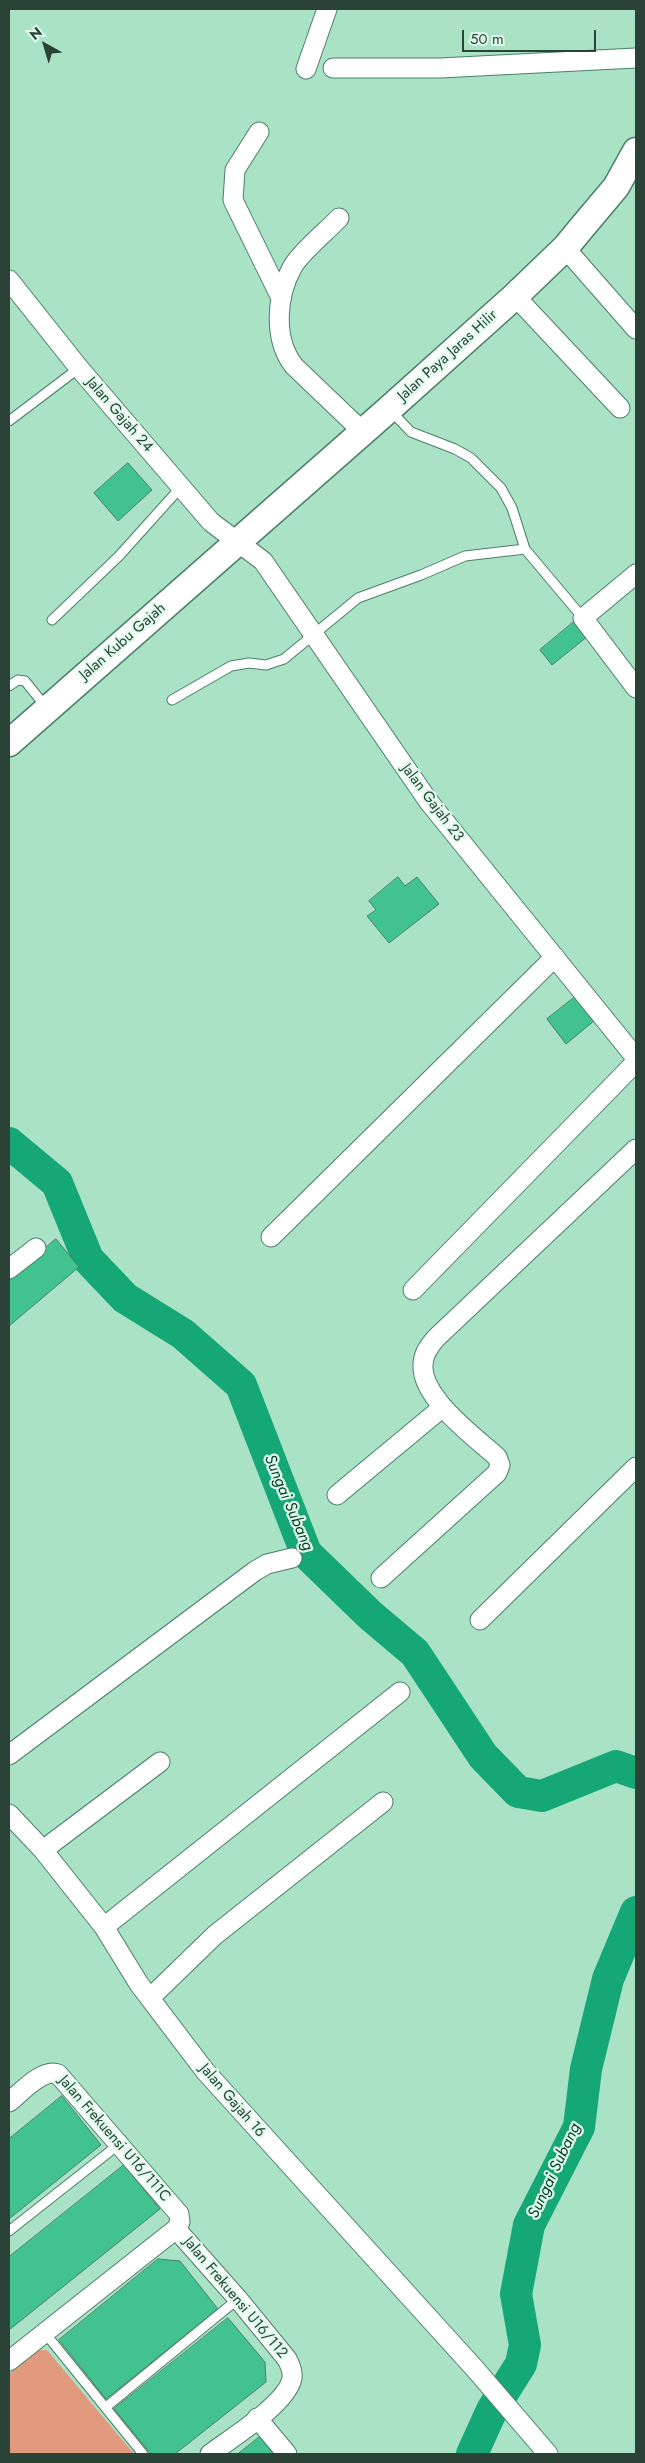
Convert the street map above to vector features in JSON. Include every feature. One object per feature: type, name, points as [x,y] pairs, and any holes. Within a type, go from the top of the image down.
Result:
[{"type":"street","points":[[306,69],[327,9]]},
{"type":"street","points":[[333,68],[440,68],[636,58]]},
{"type":"street","points":[[259,132],[235,170],[233,200],[281,298]]},
{"type":"street","name":"Jalan Paya Jaras Hilir","points":[[237,542],[390,409],[565,248],[616,187],[636,151]]},
{"type":"street","points":[[339,218],[294,265],[281,298],[280,332],[285,354],[294,366],[363,432]]},
{"type":"street","points":[[565,248],[636,329]]},
{"type":"street","name":"Jalan Gajah 24","points":[[9,280],[79,368],[211,522],[237,542]]},
{"type":"street","points":[[515,296],[620,408]]},
{"type":"street","name":"Jalan Gajah 23","points":[[237,542],[263,561],[429,802],[636,1058]]},
{"type":"street","name":"Jalan Kubu Gajah","points":[[9,743],[237,542]]},
{"type":"street","points":[[636,574],[583,618],[636,688]]},
{"type":"street","points":[[271,1237],[555,957]]},
{"type":"street","points":[[413,1290],[636,1062]]},
{"type":"street","points":[[381,1578],[499,1470],[500,1465],[497,1457],[443,1406],[426,1382],[423,1366],[426,1350],[436,1338],[636,1149]]},
{"type":"street","points":[[9,1270],[36,1248]]},
{"type":"street","points":[[337,1495],[443,1406]]},
{"type":"street","points":[[480,1620],[636,1467]]},
{"type":"street","points":[[9,1755],[256,1571],[267,1564],[292,1558]]},
{"type":"street","points":[[104,1927],[400,1692]]},
{"type":"street","points":[[43,1850],[160,1762]]},
{"type":"street","points":[[150,1998],[215,1935],[384,1802]]},
{"type":"street","name":"Jalan Gajah 16","points":[[9,1814],[43,1850],[104,1927],[150,1998],[205,2071],[476,2370],[548,2454]]},
{"type":"street","name":"Jalan Frekuensi U16/111C","points":[[9,2102],[44,2075],[53,2072],[58,2074],[179,2214],[180,2222],[176,2229]]},
{"type":"street","name":"Jalan Frekuensi U16/112","points":[[9,2361],[176,2229],[238,2299],[287,2359],[291,2369],[292,2378],[283,2396],[210,2454]]},
{"type":"street","points":[[257,2418],[287,2454]]},
{"type":"lane","points":[[9,421],[79,368]]},
{"type":"lane","points":[[390,409],[411,432],[455,449],[471,458],[487,473],[500,488],[512,508],[525,549],[583,618]]},
{"type":"lane","points":[[52,620],[119,556],[181,487]]},
{"type":"lane","points":[[172,700],[231,666],[249,663],[266,665],[284,659],[358,598],[466,556],[525,549]]},
{"type":"lane","points":[[9,686],[18,680],[25,681],[47,708]]},
{"type":"lane","points":[[9,2231],[118,2145]]},
{"type":"lane","points":[[106,2407],[238,2299]]},
{"type":"lane","points":[[44,2333],[143,2454]]},
{"type":"shaded area","points":[[38,2350],[47,2350],[134,2454],[9,2454],[9,2374]]},
{"type":"building","points":[[128,463],[152,490],[118,521],[94,493]]},
{"type":"building","points":[[576,620],[588,636],[552,665],[540,650]]},
{"type":"building","points":[[398,877],[405,886],[417,877],[439,904],[389,943],[367,916],[376,910],[369,901]]},
{"type":"building","points":[[575,997],[594,1021],[566,1044],[547,1019]]},
{"type":"building","points":[[56,1239],[79,1267],[9,1326],[9,1279]]},
{"type":"building","points":[[62,2096],[101,2145],[9,2219],[9,2139]]},
{"type":"building","points":[[124,2165],[160,2209],[9,2330],[9,2257]]},
{"type":"building","points":[[158,2259],[180,2261],[218,2309],[106,2399],[59,2340]]},
{"type":"building","points":[[228,2318],[265,2362],[266,2382],[175,2454],[151,2454],[114,2409]]},
{"type":"building","points":[[262,2435],[278,2454],[238,2454]]},
{"type":"waterway","name":"Sungai Subang","points":[[9,1143],[57,1183],[88,1259],[125,1298],[183,1334],[241,1385],[306,1553],[370,1615],[415,1653],[483,1756],[518,1792],[542,1796],[616,1766],[636,1773]]},
{"type":"waterway","name":"Sungai Subang","points":[[472,2454],[492,2410],[521,2364],[525,2345],[516,2294],[529,2225],[579,2127],[586,2069],[608,1979],[636,1912]]}]
